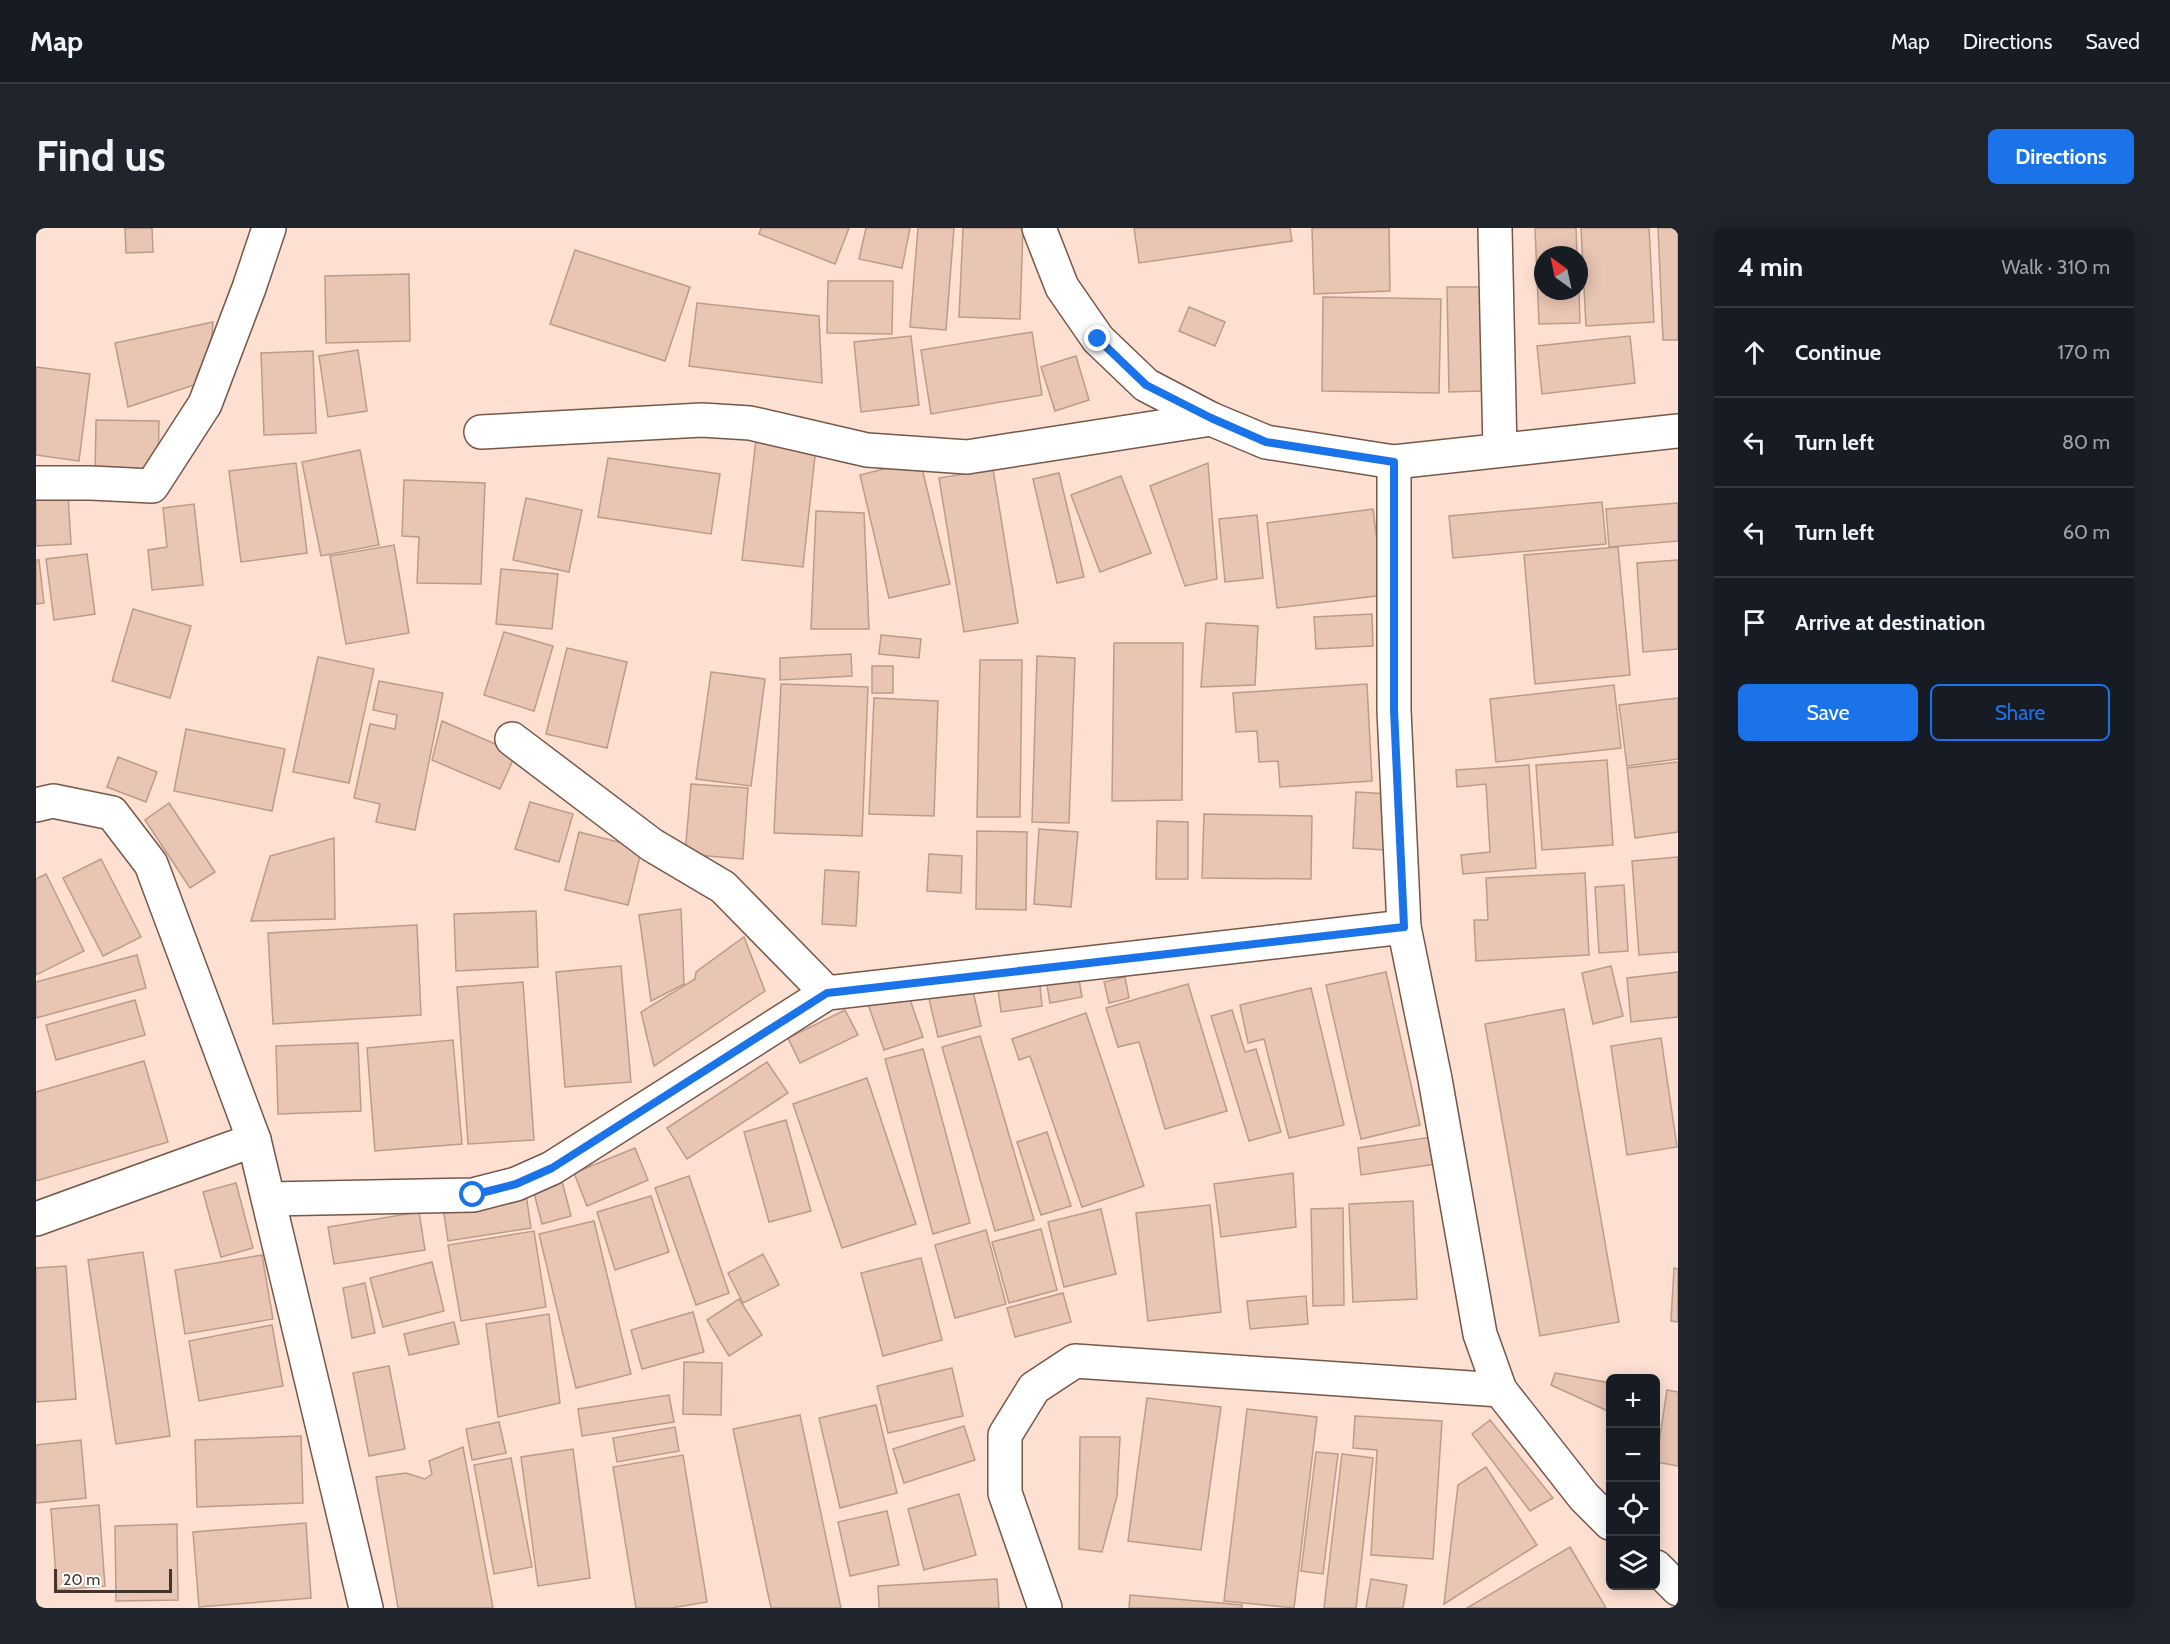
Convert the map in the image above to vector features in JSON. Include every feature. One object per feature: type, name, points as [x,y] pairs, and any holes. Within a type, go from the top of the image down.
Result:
[{"type":"street","points":[[36,483],[152,486],[205,404],[269,228]]},
{"type":"street","points":[[1038,228],[1062,287],[1098,339],[1146,385],[1211,418],[1266,442],[1394,462],[1678,431]]},
{"type":"street","points":[[1495,228],[1500,450]]},
{"type":"street","points":[[481,432],[702,420],[750,423],[867,450],[967,457],[1211,418]]},
{"type":"street","points":[[1394,462],[1394,710],[1404,927],[1435,1080],[1480,1334],[1500,1390],[1584,1497],[1606,1518]]},
{"type":"street","points":[[512,739],[652,845],[723,887],[827,993]]},
{"type":"street","points":[[36,805],[53,801],[112,813],[151,864],[254,1140],[366,1608]]},
{"type":"street","points":[[269,1199],[473,1195],[516,1184],[552,1168],[827,993],[1404,927]]},
{"type":"street","points":[[36,1219],[254,1140]]},
{"type":"street","points":[[1045,1608],[1005,1493],[1005,1435],[1034,1388],[1075,1361],[1500,1390]]},
{"type":"street","points":[[1660,1571],[1678,1589]]},
{"type":"building","points":[[125,228],[152,228],[153,252],[126,253]]},
{"type":"building","points":[[761,228],[849,228],[835,264],[759,234]]},
{"type":"building","points":[[866,228],[910,228],[902,268],[859,259]]},
{"type":"building","points":[[918,228],[954,228],[946,330],[910,327]]},
{"type":"building","points":[[963,228],[1023,228],[1020,319],[959,317]]},
{"type":"building","points":[[1134,228],[1290,228],[1292,241],[1139,263]]},
{"type":"building","points":[[1312,228],[1389,228],[1390,291],[1314,294]]},
{"type":"building","points":[[1535,228],[1576,228],[1577,246],[1536,246]]},
{"type":"building","points":[[1581,228],[1649,228],[1654,322],[1586,326],[1585,300],[1588,300],[1588,246],[1582,246]]},
{"type":"building","points":[[1658,228],[1678,228],[1678,340],[1663,340]]},
{"type":"building","points":[[575,250],[690,287],[665,361],[550,324]]},
{"type":"building","points":[[409,274],[410,341],[326,343],[325,276]]},
{"type":"building","points":[[828,281],[893,281],[892,334],[827,333]]},
{"type":"building","points":[[1447,287],[1481,287],[1482,391],[1449,392]]},
{"type":"building","points":[[1323,297],[1441,299],[1439,393],[1322,391]]},
{"type":"building","points":[[1538,300],[1579,300],[1580,323],[1539,324]]},
{"type":"building","points":[[697,303],[819,316],[822,383],[689,366]]},
{"type":"building","points":[[1189,307],[1225,322],[1215,346],[1179,331]]},
{"type":"building","points":[[213,322],[209,380],[128,407],[115,343]]},
{"type":"building","points":[[1032,332],[1042,395],[931,414],[921,350]]},
{"type":"building","points":[[911,336],[919,405],[861,412],[854,342]]},
{"type":"building","points":[[1630,336],[1635,383],[1542,394],[1537,346]]},
{"type":"building","points":[[358,350],[367,411],[328,417],[319,356]]},
{"type":"building","points":[[313,351],[316,433],[264,435],[261,353]]},
{"type":"building","points":[[1076,356],[1089,400],[1055,411],[1041,367]]},
{"type":"building","points":[[36,367],[90,374],[79,461],[36,455]]},
{"type":"building","points":[[96,420],[159,421],[158,470],[95,478]]},
{"type":"building","points":[[756,440],[816,447],[803,567],[742,560]]},
{"type":"building","points":[[360,450],[379,545],[321,556],[302,462]]},
{"type":"building","points":[[608,458],[720,474],[711,534],[598,517]]},
{"type":"building","points":[[920,460],[950,584],[889,598],[860,475]]},
{"type":"building","points":[[296,463],[307,553],[241,562],[229,471]]},
{"type":"building","points":[[1208,463],[1217,579],[1185,586],[1150,486]]},
{"type":"building","points":[[993,469],[1018,623],[964,632],[939,478]]},
{"type":"building","points":[[1059,473],[1084,577],[1057,583],[1033,479]]},
{"type":"building","points":[[1121,476],[1151,553],[1100,572],[1071,495]]},
{"type":"building","points":[[404,480],[485,483],[481,584],[417,583],[419,537],[402,536]]},
{"type":"building","points":[[68,494],[71,544],[36,546],[36,496]]},
{"type":"building","points":[[526,498],[582,510],[569,572],[513,560]]},
{"type":"building","points":[[1602,502],[1606,544],[1453,558],[1449,516]]},
{"type":"building","points":[[1678,503],[1678,541],[1609,547],[1606,509]]},
{"type":"building","points":[[194,504],[203,585],[152,590],[148,550],[167,547],[163,508]]},
{"type":"building","points":[[1373,509],[1384,595],[1277,608],[1267,523]]},
{"type":"building","points":[[816,511],[864,513],[869,629],[811,629]]},
{"type":"building","points":[[1257,515],[1263,578],[1225,582],[1219,519]]},
{"type":"building","points":[[394,545],[409,633],[346,644],[330,556]]},
{"type":"building","points":[[1618,547],[1630,675],[1535,684],[1524,555]]},
{"type":"building","points":[[87,554],[95,614],[54,620],[46,559]]},
{"type":"building","points":[[36,560],[39,560],[44,603],[36,604]]},
{"type":"building","points":[[1678,560],[1678,649],[1643,652],[1637,563]]},
{"type":"building","points":[[501,569],[558,574],[552,629],[496,624]]},
{"type":"building","points":[[133,609],[191,626],[170,698],[112,681]]},
{"type":"building","points":[[1372,614],[1373,646],[1316,649],[1314,617]]},
{"type":"building","points":[[1206,623],[1258,626],[1255,685],[1201,687]]},
{"type":"building","points":[[504,632],[553,646],[534,711],[484,695]]},
{"type":"building","points":[[881,635],[921,639],[919,658],[879,654]]},
{"type":"building","points":[[1114,643],[1183,643],[1182,800],[1112,801]]},
{"type":"building","points":[[567,648],[627,662],[607,748],[546,734]]},
{"type":"building","points":[[851,654],[852,676],[780,680],[780,658]]},
{"type":"building","points":[[1037,656],[1075,658],[1069,823],[1032,822]]},
{"type":"building","points":[[318,657],[374,669],[349,783],[293,772]]},
{"type":"building","points":[[980,660],[1022,660],[1020,817],[977,817]]},
{"type":"building","points":[[872,666],[893,666],[893,693],[872,693]]},
{"type":"building","points":[[711,672],[765,679],[751,786],[696,779]]},
{"type":"building","points":[[379,681],[443,693],[415,830],[376,822],[380,804],[354,798],[370,724],[395,729],[397,715],[373,710]]},
{"type":"building","points":[[781,684],[868,687],[862,836],[774,833]]},
{"type":"building","points":[[1367,684],[1372,781],[1280,787],[1278,761],[1259,762],[1257,731],[1236,732],[1233,693]]},
{"type":"building","points":[[1614,685],[1621,748],[1496,762],[1490,699]]},
{"type":"building","points":[[874,698],[938,701],[934,816],[869,814]]},
{"type":"building","points":[[1678,698],[1678,759],[1627,766],[1619,705]]},
{"type":"building","points":[[442,721],[516,753],[500,789],[432,760]]},
{"type":"building","points":[[186,729],[285,749],[272,811],[174,791]]},
{"type":"building","points":[[118,757],[157,772],[146,802],[107,787]]},
{"type":"building","points":[[1607,760],[1613,845],[1542,850],[1536,765]]},
{"type":"building","points":[[1678,762],[1678,832],[1635,838],[1627,768]]},
{"type":"building","points":[[1529,765],[1536,868],[1463,874],[1461,855],[1490,852],[1486,784],[1457,787],[1456,770]]},
{"type":"building","points":[[691,784],[748,788],[743,859],[685,854]]},
{"type":"building","points":[[1356,792],[1389,794],[1384,850],[1353,848]]},
{"type":"building","points":[[530,802],[573,814],[559,862],[515,849]]},
{"type":"building","points":[[169,803],[215,872],[190,888],[145,820]]},
{"type":"building","points":[[1204,814],[1312,816],[1311,879],[1202,878]]},
{"type":"building","points":[[1157,821],[1188,822],[1188,879],[1156,879]]},
{"type":"building","points":[[1039,829],[1078,832],[1071,907],[1034,904]]},
{"type":"building","points":[[977,831],[1027,832],[1026,910],[976,909]]},
{"type":"building","points":[[579,832],[642,848],[628,905],[565,890]]},
{"type":"building","points":[[334,838],[335,919],[251,921],[270,856]]},
{"type":"building","points":[[929,854],[962,856],[961,893],[927,891]]},
{"type":"building","points":[[1678,857],[1678,952],[1639,955],[1632,861]]},
{"type":"building","points":[[101,859],[141,937],[103,956],[63,878]]},
{"type":"building","points":[[825,870],[859,872],[856,926],[822,924]]},
{"type":"building","points":[[1585,873],[1589,955],[1476,961],[1474,920],[1488,920],[1486,878]]},
{"type":"building","points":[[46,874],[84,951],[36,975],[36,879]]},
{"type":"building","points":[[1624,885],[1628,951],[1599,953],[1595,887]]},
{"type":"building","points":[[681,909],[684,984],[651,1001],[639,915]]},
{"type":"building","points":[[536,911],[538,967],[456,971],[454,914]]},
{"type":"building","points":[[417,925],[421,1015],[273,1024],[268,933]]},
{"type":"building","points":[[744,937],[765,991],[654,1066],[641,1012],[695,979],[696,972]]},
{"type":"building","points":[[137,955],[146,988],[36,1018],[36,982]]},
{"type":"building","points":[[621,966],[631,1082],[565,1087],[556,972]]},
{"type":"building","points":[[1611,966],[1623,1016],[1593,1024],[1582,973]]},
{"type":"building","points":[[1077,968],[1082,997],[1050,1003],[1045,973]]},
{"type":"building","points":[[1386,972],[1420,1125],[1361,1139],[1326,985]]},
{"type":"building","points":[[1678,972],[1678,1017],[1631,1022],[1627,978]]},
{"type":"building","points":[[1039,976],[1042,1006],[1001,1012],[997,982]]},
{"type":"building","points":[[1125,977],[1129,998],[1109,1003],[1104,982]]},
{"type":"building","points":[[970,978],[981,1026],[938,1037],[926,986]]},
{"type":"building","points":[[523,982],[534,1140],[468,1144],[457,987]]},
{"type":"building","points":[[1188,984],[1227,1111],[1165,1129],[1139,1042],[1118,1047],[1106,1008]]},
{"type":"building","points":[[1311,988],[1344,1125],[1289,1138],[1264,1039],[1248,1043],[1240,1005]]},
{"type":"building","points":[[907,991],[923,1037],[884,1050],[868,1004]]},
{"type":"building","points":[[135,1000],[145,1035],[56,1060],[46,1025]]},
{"type":"building","points":[[1564,1009],[1619,1322],[1540,1336],[1485,1024]]},
{"type":"building","points":[[845,1010],[858,1035],[800,1063],[788,1038]]},
{"type":"building","points":[[1232,1010],[1245,1052],[1256,1049],[1281,1132],[1249,1141],[1211,1016]]},
{"type":"building","points":[[1086,1013],[1144,1186],[1082,1207],[1030,1056],[1019,1060],[1012,1039]]},
{"type":"building","points":[[980,1036],[1034,1220],[995,1231],[942,1047]]},
{"type":"building","points":[[1661,1038],[1677,1147],[1627,1155],[1611,1046]]},
{"type":"building","points":[[453,1040],[462,1144],[375,1151],[367,1048]]},
{"type":"building","points":[[358,1043],[361,1111],[278,1114],[276,1046]]},
{"type":"building","points":[[923,1049],[970,1223],[933,1234],[885,1059]]},
{"type":"building","points":[[144,1061],[168,1142],[36,1181],[36,1092]]},
{"type":"building","points":[[767,1062],[788,1093],[687,1159],[667,1128]]},
{"type":"building","points":[[867,1078],[916,1224],[842,1248],[793,1104]]},
{"type":"building","points":[[786,1120],[811,1211],[769,1222],[744,1132]]},
{"type":"building","points":[[1047,1132],[1071,1206],[1041,1215],[1017,1142]]},
{"type":"building","points":[[1432,1137],[1436,1164],[1361,1175],[1358,1148]]},
{"type":"building","points":[[635,1148],[648,1180],[587,1206],[574,1173]]},
{"type":"building","points":[[1293,1173],[1296,1227],[1221,1237],[1214,1184]]},
{"type":"building","points":[[689,1176],[729,1293],[696,1305],[655,1188]]},
{"type":"building","points":[[562,1181],[571,1216],[542,1224],[533,1189]]},
{"type":"building","points":[[236,1183],[253,1248],[221,1257],[203,1192]]},
{"type":"building","points":[[526,1194],[531,1228],[448,1241],[443,1207]]},
{"type":"building","points":[[651,1196],[669,1252],[615,1270],[597,1212]]},
{"type":"building","points":[[1413,1201],[1417,1299],[1353,1302],[1349,1204]]},
{"type":"building","points":[[1210,1205],[1221,1312],[1148,1321],[1136,1213]]},
{"type":"building","points":[[1343,1208],[1344,1305],[1313,1306],[1311,1209]]},
{"type":"building","points":[[1101,1209],[1116,1274],[1064,1287],[1048,1222]]},
{"type":"building","points":[[419,1212],[425,1250],[334,1264],[328,1227]]},
{"type":"building","points":[[594,1221],[631,1374],[576,1388],[539,1234]]},
{"type":"building","points":[[1041,1229],[1057,1290],[1009,1303],[992,1242]]},
{"type":"building","points":[[986,1230],[1006,1304],[955,1318],[935,1245]]},
{"type":"building","points":[[534,1231],[546,1307],[461,1321],[448,1245]]},
{"type":"building","points":[[143,1252],[170,1436],[116,1444],[88,1260]]},
{"type":"building","points":[[763,1254],[779,1285],[743,1303],[728,1273]]},
{"type":"building","points":[[262,1255],[273,1319],[185,1334],[175,1270]]},
{"type":"building","points":[[921,1258],[942,1340],[883,1356],[861,1273]]},
{"type":"building","points":[[432,1262],[444,1311],[383,1327],[370,1278]]},
{"type":"building","points":[[66,1266],[76,1399],[36,1402],[36,1268]]},
{"type":"building","points":[[1674,1268],[1678,1269],[1678,1322],[1671,1321]]},
{"type":"building","points":[[365,1283],[375,1333],[352,1338],[343,1288]]},
{"type":"building","points":[[1063,1293],[1071,1322],[1015,1337],[1007,1308]]},
{"type":"building","points":[[1306,1296],[1308,1324],[1250,1329],[1247,1301]]},
{"type":"building","points":[[739,1299],[762,1335],[729,1356],[707,1320]]},
{"type":"building","points":[[693,1312],[704,1352],[642,1369],[631,1330]]},
{"type":"building","points":[[549,1314],[560,1403],[498,1417],[486,1324]]},
{"type":"building","points":[[454,1322],[459,1344],[409,1355],[404,1334]]},
{"type":"building","points":[[272,1325],[283,1386],[199,1401],[189,1341]]},
{"type":"building","points":[[684,1362],[722,1363],[721,1415],[683,1414]]},
{"type":"building","points":[[389,1366],[405,1449],[369,1456],[353,1373]]},
{"type":"building","points":[[952,1368],[963,1416],[888,1433],[877,1386]]},
{"type":"building","points":[[1555,1373],[1606,1382],[1606,1410],[1551,1385]]},
{"type":"building","points":[[1667,1390],[1678,1392],[1678,1466],[1660,1463],[1660,1436]]},
{"type":"building","points":[[669,1395],[674,1422],[582,1436],[578,1409]]},
{"type":"building","points":[[1147,1398],[1221,1407],[1201,1550],[1128,1541]]},
{"type":"building","points":[[876,1405],[897,1493],[840,1508],[819,1418]]},
{"type":"building","points":[[1247,1409],[1317,1417],[1294,1608],[1224,1601]]},
{"type":"building","points":[[800,1415],[841,1608],[771,1608],[733,1429]]},
{"type":"building","points":[[1355,1416],[1442,1421],[1433,1559],[1371,1555],[1377,1450],[1353,1448]]},
{"type":"building","points":[[1490,1420],[1553,1498],[1530,1511],[1472,1434]]},
{"type":"building","points":[[499,1422],[506,1453],[472,1460],[466,1429]]},
{"type":"building","points":[[964,1426],[975,1460],[904,1483],[893,1449]]},
{"type":"building","points":[[675,1427],[679,1451],[617,1462],[613,1438]]},
{"type":"building","points":[[301,1436],[303,1503],[197,1507],[195,1440]]},
{"type":"building","points":[[1080,1437],[1120,1437],[1117,1496],[1102,1552],[1079,1549]]},
{"type":"building","points":[[81,1440],[86,1498],[36,1503],[36,1445]]},
{"type":"building","points":[[463,1447],[493,1608],[398,1608],[376,1477],[406,1473],[425,1479],[432,1474],[429,1461]]},
{"type":"building","points":[[573,1449],[590,1578],[538,1586],[521,1457]]},
{"type":"building","points":[[1316,1452],[1338,1454],[1323,1574],[1301,1571]]},
{"type":"building","points":[[1342,1454],[1373,1458],[1356,1608],[1324,1608]]},
{"type":"building","points":[[683,1455],[707,1602],[671,1608],[636,1608],[613,1467]]},
{"type":"building","points":[[511,1458],[532,1567],[494,1574],[474,1465]]},
{"type":"building","points":[[1486,1467],[1537,1545],[1444,1604],[1458,1485]]},
{"type":"building","points":[[959,1494],[976,1555],[924,1570],[908,1509]]},
{"type":"building","points":[[99,1505],[105,1586],[57,1590],[51,1509]]},
{"type":"building","points":[[887,1511],[899,1565],[850,1576],[838,1522]]},
{"type":"building","points":[[306,1523],[311,1598],[199,1607],[193,1532]]},
{"type":"building","points":[[177,1524],[178,1600],[116,1601],[115,1526]]},
{"type":"building","points":[[1570,1547],[1606,1608],[1467,1608]]},
{"type":"building","points":[[997,1579],[999,1608],[879,1608],[878,1586]]},
{"type":"building","points":[[1371,1579],[1407,1585],[1403,1608],[1366,1608]]},
{"type":"building","points":[[1130,1595],[1242,1605],[1242,1608],[1129,1608]]},
{"type":"route","points":[[473,1195],[516,1184],[552,1168],[827,993],[1404,927],[1394,710],[1394,462],[1266,442],[1211,418],[1146,385],[1098,339]]}]
